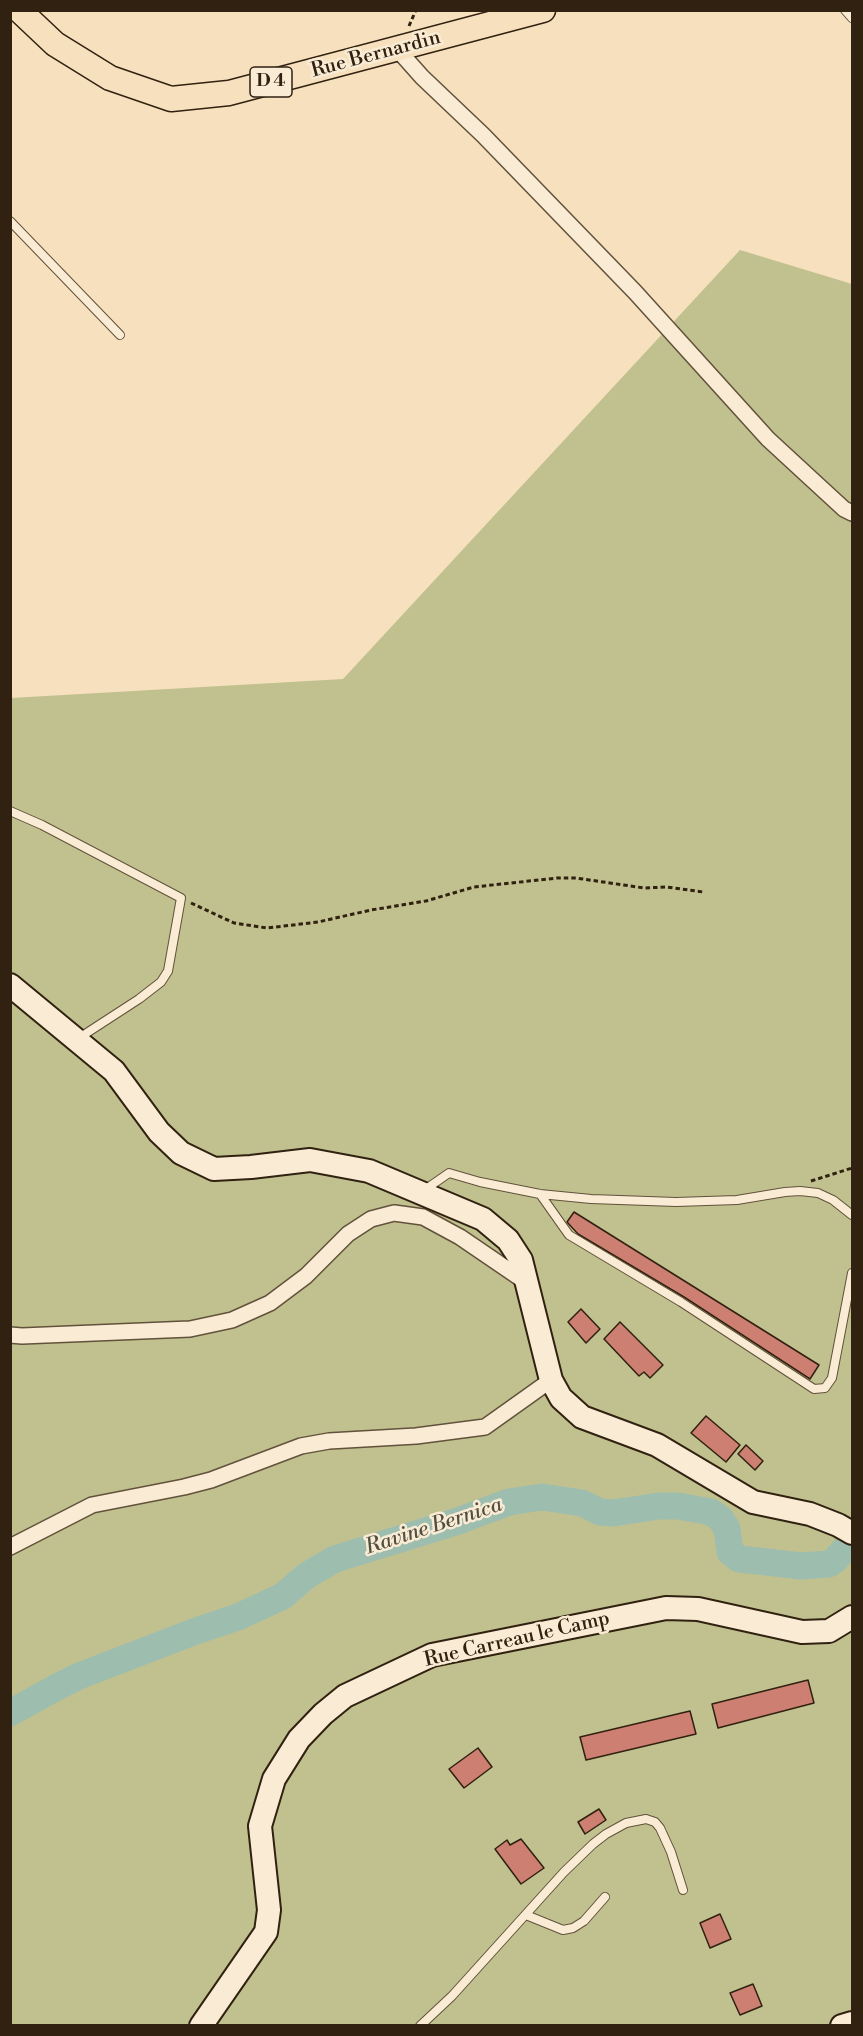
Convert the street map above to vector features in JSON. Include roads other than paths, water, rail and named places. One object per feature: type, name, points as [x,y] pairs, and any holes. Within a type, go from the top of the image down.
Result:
[{"type":"main road","name":"Rue Bernardin","points":[[19,10],[55,44],[110,78],[171,99],[229,93],[543,10]]},
{"type":"main road","points":[[10,985],[114,1071],[159,1132],[181,1153],[214,1169],[310,1161],[369,1172],[483,1219],[508,1240],[520,1260],[551,1380],[561,1398],[582,1417],[657,1445],[753,1502],[777,1506],[829,1521],[852,1533]]},
{"type":"main road","name":"Rue Carreau le Camp","points":[[201,2025],[266,1932],[269,1910],[260,1826],[274,1779],[299,1739],[323,1714],[345,1696],[432,1655],[666,1608],[698,1609],[802,1632],[829,1631],[850,1619]]},
{"type":"main road","points":[[842,2025],[852,2023]]},
{"type":"street","points":[[398,50],[635,292],[768,439],[844,509],[852,513]]},
{"type":"street","points":[[10,1335],[190,1329],[232,1320],[270,1303],[306,1276],[348,1234],[371,1219],[394,1213],[423,1217],[494,1259],[526,1282]]},
{"type":"street","points":[[10,1547],[92,1505],[211,1480],[301,1446],[330,1441],[416,1436],[485,1427],[551,1380]]},
{"type":"lane","points":[[845,10],[852,18]]},
{"type":"lane","points":[[10,221],[120,335]]},
{"type":"lane","points":[[10,811],[181,898],[168,971],[161,982],[77,1039]]},
{"type":"lane","points":[[420,1193],[449,1173],[540,1194],[591,1199],[676,1202],[737,1200],[800,1191],[818,1193],[852,1215]]},
{"type":"lane","points":[[540,1194],[569,1235],[681,1302],[814,1389],[825,1388],[832,1378],[852,1273]]},
{"type":"lane","points":[[420,2025],[452,1996],[564,1872],[593,1844],[613,1830],[635,1821],[646,1819],[655,1822],[671,1852],[683,1890]]},
{"type":"lane","points":[[526,1915],[563,1930],[573,1928],[584,1922],[605,1898]]},
{"type":"waterway","name":"Ravine Bernica","points":[[10,1713],[79,1676],[238,1617],[283,1596],[306,1576],[335,1559],[455,1522],[509,1502],[542,1497],[582,1503],[600,1512],[613,1513],[659,1506],[678,1506],[711,1512],[721,1519],[727,1529],[730,1552],[739,1559],[801,1566],[829,1564],[852,1541]]}]
